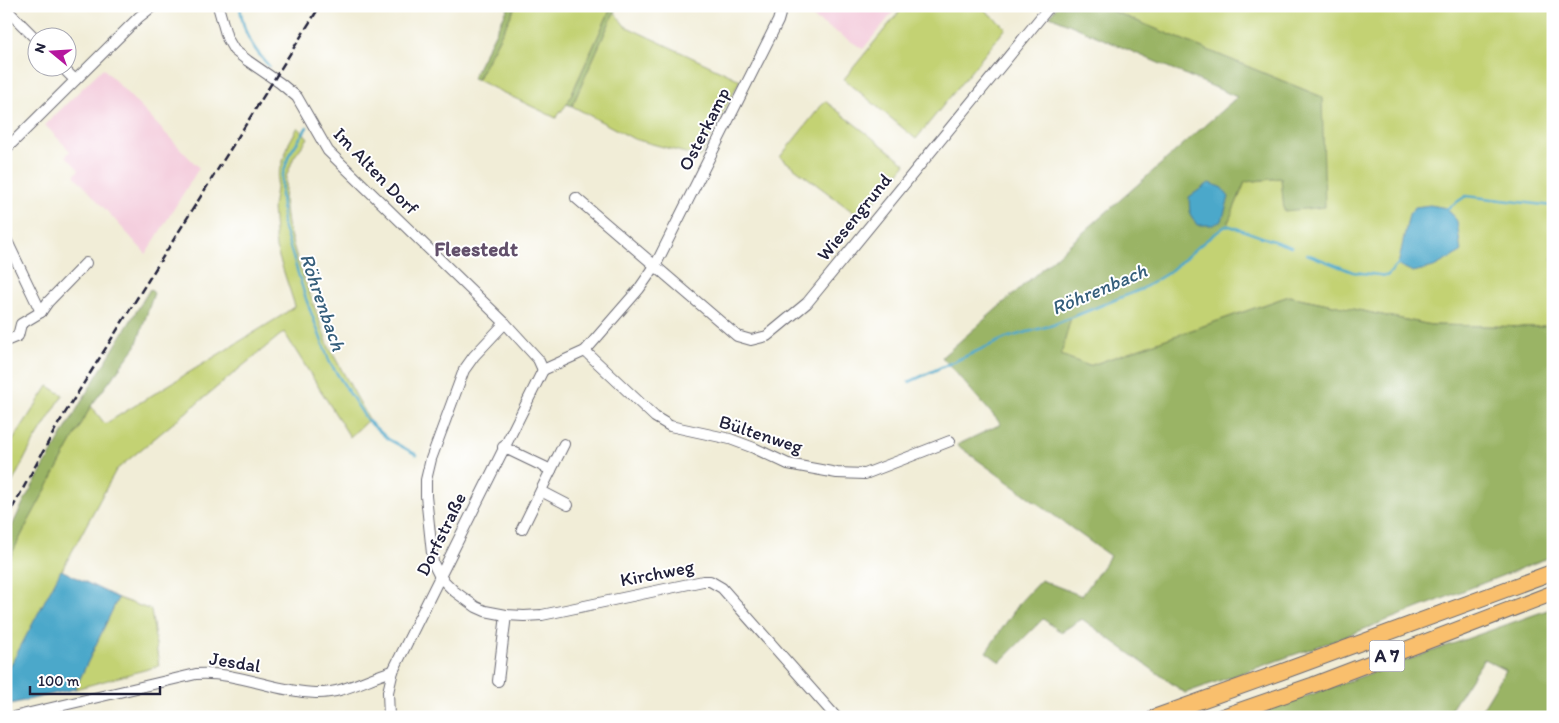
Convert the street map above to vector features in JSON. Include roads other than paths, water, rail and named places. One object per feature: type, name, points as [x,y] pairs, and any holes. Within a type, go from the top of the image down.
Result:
[{"type":"highway","name":"A 7","points":[[1155,717],[1553,572]]},
{"type":"highway","name":"A 7","points":[[1221,717],[1553,593]]},
{"type":"street","points":[[6,149],[139,17],[153,6]]},
{"type":"street","name":"Osterkamp","points":[[543,370],[585,351],[639,289],[655,266],[778,21],[780,6]]},
{"type":"street","name":"Wiesengrund","points":[[655,266],[737,336],[751,340],[767,336],[806,303],[1050,6]]},
{"type":"street","name":"Im Alten Dorf","points":[[220,8],[227,38],[234,50],[297,97],[328,151],[505,323],[538,359],[543,370]]},
{"type":"street","points":[[6,9],[28,31]]},
{"type":"street","points":[[576,198],[655,266]]},
{"type":"street","points":[[6,238],[41,312]]},
{"type":"street","points":[[6,341],[18,336],[22,324],[41,312],[48,302],[86,263]]},
{"type":"street","points":[[440,576],[433,563],[426,496],[426,480],[431,459],[464,370],[474,356],[505,323]]},
{"type":"street","name":"Bültenweg","points":[[585,351],[655,417],[670,426],[730,440],[754,448],[788,464],[837,473],[865,474],[950,441]]},
{"type":"street","name":"Dorfstraße","points":[[388,716],[388,692],[392,671],[543,370]]},
{"type":"street","points":[[522,529],[564,444]]},
{"type":"street","points":[[504,447],[551,470]]},
{"type":"street","points":[[541,491],[568,505]]},
{"type":"street","name":"Kirchweg","points":[[440,576],[454,591],[476,607],[485,611],[506,615],[524,616],[542,615],[710,581],[722,588],[836,717]]},
{"type":"street","points":[[498,681],[506,615]]},
{"type":"street","name":"Jesdal","points":[[13,717],[196,674],[224,675],[317,694],[337,692],[377,675],[392,671]]},
{"type":"water","points":[[1209,183],[1221,187],[1229,197],[1222,221],[1213,225],[1197,225],[1190,214],[1189,197]]},
{"type":"water","points":[[1430,205],[1447,208],[1457,221],[1461,252],[1434,267],[1413,272],[1398,265],[1409,214],[1415,207]]},
{"type":"water","points":[[61,570],[118,598],[75,689],[6,705],[6,674]]},
{"type":"waterway","name":"Röhrenbach","points":[[240,6],[243,24],[249,39],[269,66]]},
{"type":"waterway","name":"Röhrenbach","points":[[307,127],[289,155],[282,177],[281,195],[283,225],[306,299],[330,363],[367,420],[388,439],[417,455]]},
{"type":"waterway","name":"Röhrenbach","points":[[1445,210],[1466,196],[1553,206]]},
{"type":"waterway","name":"Röhrenbach","points":[[909,382],[1006,338],[1053,325],[1142,289],[1168,273],[1227,225],[1291,247]]},
{"type":"waterway","name":"Röhrenbach","points":[[1307,254],[1353,272],[1387,276],[1399,263]]},
{"type":"railway","points":[[6,520],[57,426],[320,6]]},
{"type":"district","name":"Fleestedt","points":[[476,248]]}]
